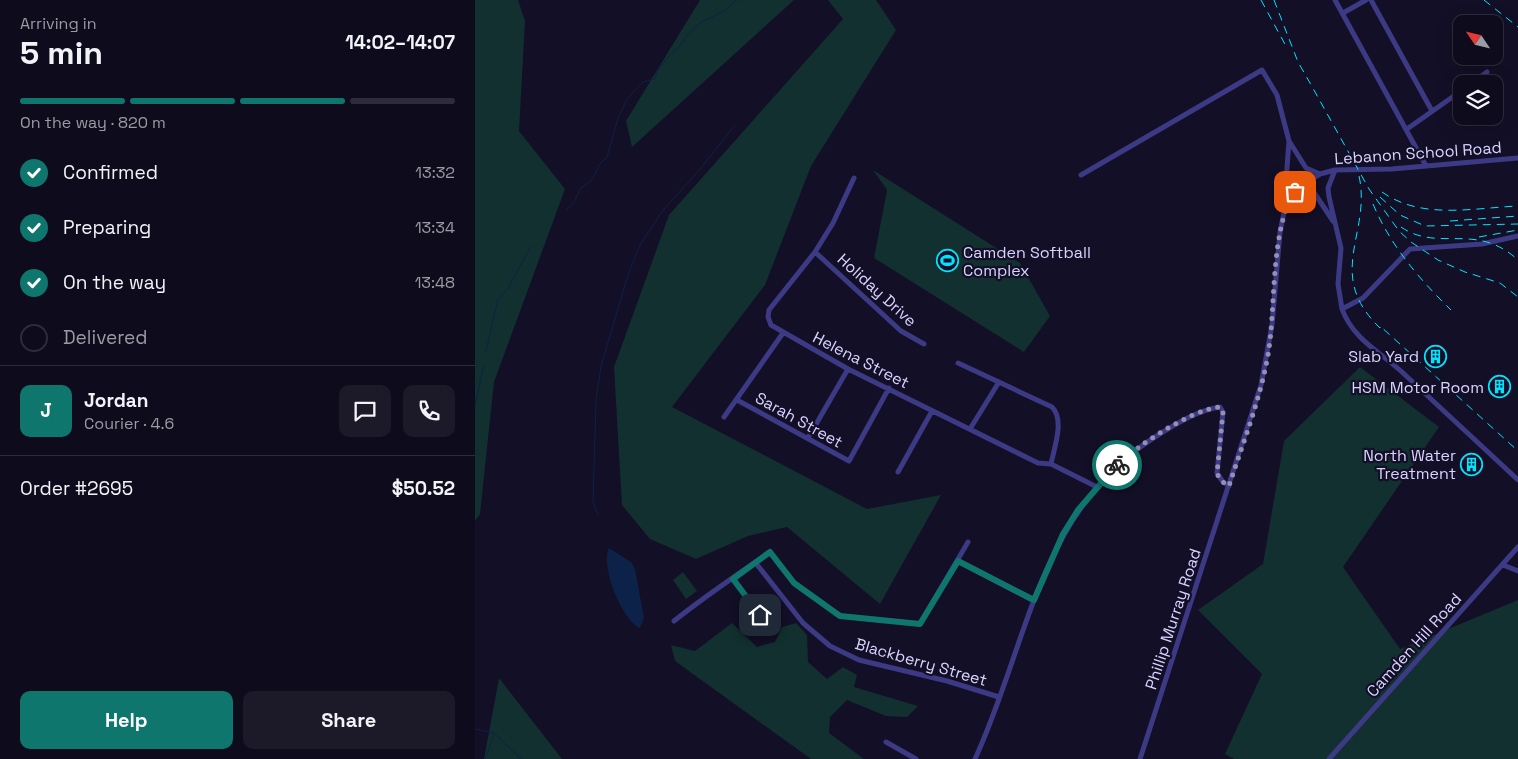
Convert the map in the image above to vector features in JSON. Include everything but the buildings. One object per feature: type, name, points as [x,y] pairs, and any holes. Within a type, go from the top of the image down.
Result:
[{"type":"street","points":[[1335,0],[1426,166]]},
{"type":"street","points":[[1343,13],[1366,0]]},
{"type":"street","points":[[1371,0],[1432,111]]},
{"type":"street","points":[[1081,175],[1262,70],[1277,95],[1289,141],[1306,168],[1320,174]]},
{"type":"street","points":[[1483,75],[1487,72]]},
{"type":"street","points":[[1407,129],[1453,97]]},
{"type":"street","points":[[1284,212],[1289,141]]},
{"type":"street","name":"Lebanon School Road","points":[[1229,486],[1261,385],[1268,355],[1284,212],[1295,192],[1320,174],[1335,170],[1426,166],[1518,158]]},
{"type":"street","points":[[1335,170],[1328,188],[1341,248],[1338,284],[1342,309],[1348,323],[1360,338],[1398,368],[1518,480]]},
{"type":"street","name":"Helena Street","points":[[854,178],[833,223],[815,252],[769,310],[768,317],[771,325],[783,334],[847,369],[1038,463],[1051,464],[1097,487]]},
{"type":"street","points":[[1307,182],[1337,226]]},
{"type":"street","points":[[1342,309],[1363,298],[1402,254],[1410,249],[1483,244],[1518,236]]},
{"type":"street","name":"Holiday Drive","points":[[815,252],[901,331],[923,344]]},
{"type":"street","points":[[725,417],[783,334]]},
{"type":"street","points":[[958,363],[1052,407],[1057,412],[1059,419],[1051,464]]},
{"type":"street","points":[[808,438],[847,369]]},
{"type":"street","points":[[970,429],[999,382]]},
{"type":"street","name":"Sarah Street","points":[[737,400],[849,461],[889,388]]},
{"type":"street","points":[[975,759],[1034,600],[1063,534],[1078,510],[1121,461],[1180,421],[1219,407],[1223,412],[1217,474],[1229,486]]},
{"type":"street","points":[[898,472],[932,411]]},
{"type":"street","name":"Phillip Murray Road","points":[[1140,759],[1229,486]]},
{"type":"street","points":[[674,621],[716,587],[733,579],[770,552],[794,583],[840,616],[920,624],[968,542]]},
{"type":"street","name":"Camden Hill Road","points":[[1329,759],[1518,547]]},
{"type":"street","points":[[958,561],[1034,600]]},
{"type":"street","name":"Blackberry Street","points":[[755,562],[803,623],[830,646],[859,660],[947,681],[999,697]]},
{"type":"street","points":[[1503,565],[1518,571]]},
{"type":"street","points":[[733,579],[770,627]]},
{"type":"street","points":[[886,742],[916,759]]},
{"type":"green space","points":[[475,0],[518,0],[525,21],[519,131],[565,189],[494,382],[480,514],[475,521]]},
{"type":"green space","points":[[700,0],[794,0],[632,147],[626,121]]},
{"type":"green space","points":[[828,0],[876,0],[896,30],[811,166],[765,285],[672,407],[867,509],[941,495],[880,604],[787,527],[748,536],[696,559],[650,539],[622,505],[614,367],[669,215],[843,19]]},
{"type":"green space","name":"Camden Softball Complex","points":[[873,170],[1020,263],[1050,316],[1024,352],[874,258],[887,190]]},
{"type":"green space","points":[[1360,367],[1439,427],[1343,567],[1400,649],[1518,600],[1518,759],[1234,759],[1225,754],[1262,674],[1198,610],[1263,564],[1284,441]]},
{"type":"green space","points":[[683,572],[697,591],[686,599],[673,580]]},
{"type":"green space","points":[[732,623],[757,647],[775,642],[782,627],[796,623],[807,635],[808,662],[827,679],[843,667],[857,675],[854,687],[918,706],[907,717],[886,716],[847,700],[830,717],[829,733],[864,759],[811,759],[675,661],[671,645],[695,651]]},
{"type":"green space","points":[[499,678],[562,759],[484,759]]},
{"type":"water","points":[[609,548],[631,562],[635,569],[644,618],[640,628],[626,615],[614,592],[608,567],[607,556]]},
{"type":"waterway","points":[[566,210],[573,204],[581,188],[591,181],[600,164],[607,157],[618,118],[627,99],[643,82],[655,79],[657,72],[667,58],[700,23],[724,11],[737,0]]},
{"type":"waterway","points":[[598,514],[593,502],[596,400],[601,366],[629,272],[640,245],[664,209],[697,173],[735,125]]},
{"type":"waterway","points":[[486,351],[498,299],[508,288],[531,246]]},
{"type":"waterway","points":[[475,406],[484,364]]},
{"type":"waterway","points":[[475,729],[494,733],[521,759]]},
{"type":"waterway","points":[[485,759],[494,734]]},
{"type":"railway","points":[[1261,0],[1287,48]]},
{"type":"railway","points":[[1274,0],[1298,62],[1369,189],[1399,231],[1411,242],[1438,260],[1465,272],[1500,283],[1518,297]]},
{"type":"railway","points":[[1484,0],[1518,27]]},
{"type":"railway","points":[[1359,176],[1360,216],[1353,253],[1352,271],[1355,289],[1364,308],[1380,328],[1380,326],[1518,451]]},
{"type":"railway","points":[[1382,192],[1397,201],[1430,209],[1465,210],[1518,206]]},
{"type":"railway","points":[[1380,197],[1400,215],[1425,226],[1518,224]]},
{"type":"railway","points":[[1373,204],[1388,233],[1406,261],[1451,310]]},
{"type":"railway","points":[[1450,221],[1518,216]]},
{"type":"railway","points":[[1401,227],[1429,238],[1472,239],[1487,242],[1502,248],[1518,260]]},
{"type":"railway","points":[[1479,237],[1518,230]]},
{"type":"way so far","points":[[1117,465],[1145,443],[1180,421],[1219,407],[1223,412],[1217,474],[1229,486],[1252,417],[1268,355],[1280,232],[1284,212],[1295,192]]},
{"type":"place","name":"Camden Softball Complex","points":[[947,261]]},
{"type":"place","name":"Slab Yard","points":[[1435,356]]},
{"type":"place","name":"HSM Motor Room","points":[[1500,387]]},
{"type":"place","name":"North Water Treatment","points":[[1472,464]]},
{"type":"route","points":[[760,615],[733,579],[770,552],[794,583],[840,616],[920,624],[958,561],[1034,600],[1063,534],[1078,510],[1117,465]]}]
